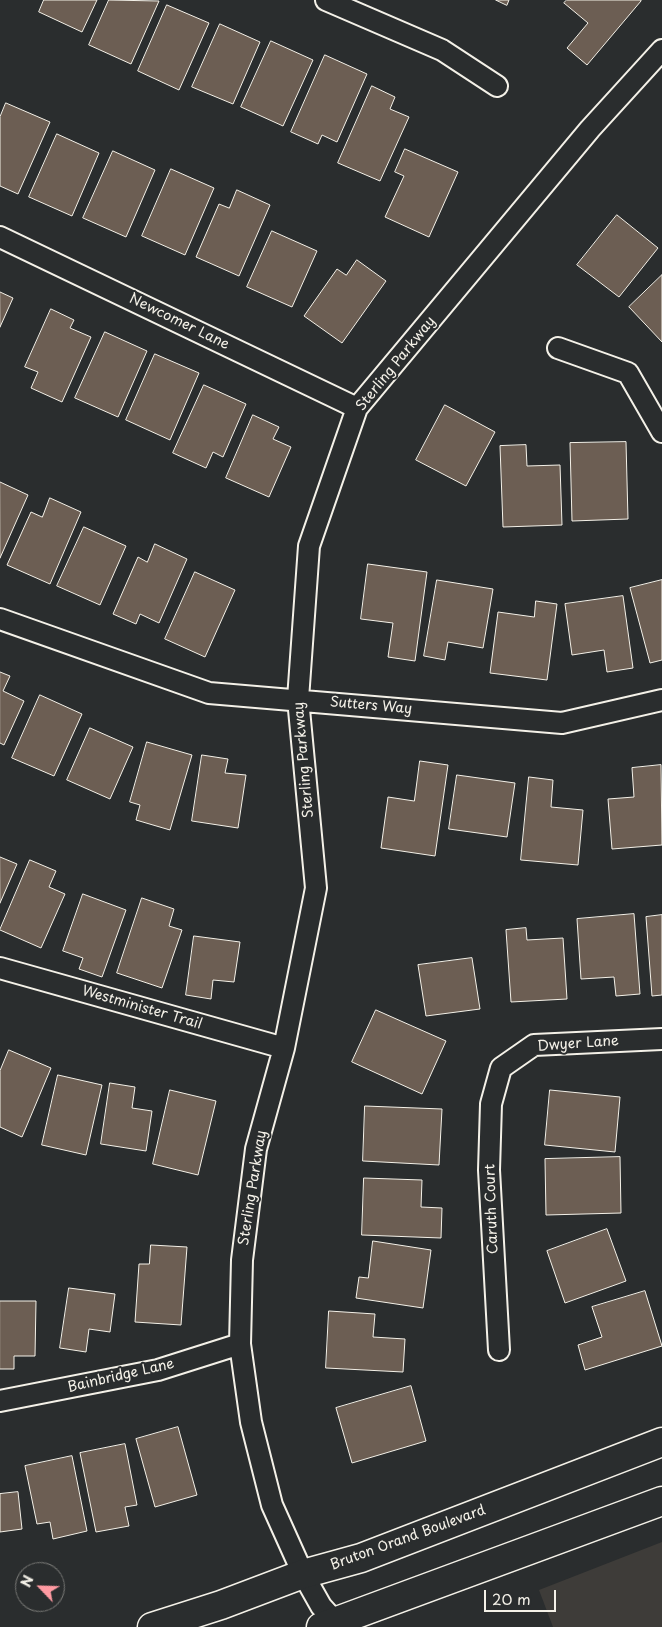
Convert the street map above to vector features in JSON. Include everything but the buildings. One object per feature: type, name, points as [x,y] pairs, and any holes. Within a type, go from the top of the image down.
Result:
[{"type":"main road","name":"Bruton Orand Boulevard","points":[[152,1627],[221,1605],[303,1574],[361,1558],[662,1442]]},
{"type":"main road","points":[[333,1625],[662,1501]]},
{"type":"street","points":[[326,0],[442,50],[496,86]]},
{"type":"street","name":"Sterling Parkway","points":[[333,1625],[303,1574],[272,1505],[251,1422],[240,1344],[242,1260],[256,1149],[284,1048],[316,888],[298,699],[309,546],[358,408],[590,129],[662,50]]},
{"type":"street","name":"Newcomer Lane","points":[[0,237],[358,408]]},
{"type":"street","points":[[558,348],[628,373],[662,432]]},
{"type":"street","name":"Sutters Way","points":[[0,619],[209,693],[298,699],[562,723],[662,700]]},
{"type":"street","name":"Westminister Trail","points":[[0,968],[284,1048]]},
{"type":"street","name":"Dwyer Lane","points":[[501,1068],[534,1045],[662,1039]]},
{"type":"street","name":"Caruth Court","points":[[498,1350],[489,1170],[491,1104],[501,1068]]},
{"type":"street","name":"Bainbridge Lane","points":[[0,1401],[158,1370],[240,1344]]},
{"type":"shaded area","points":[[662,1542],[662,1627],[553,1627],[539,1590]]}]
